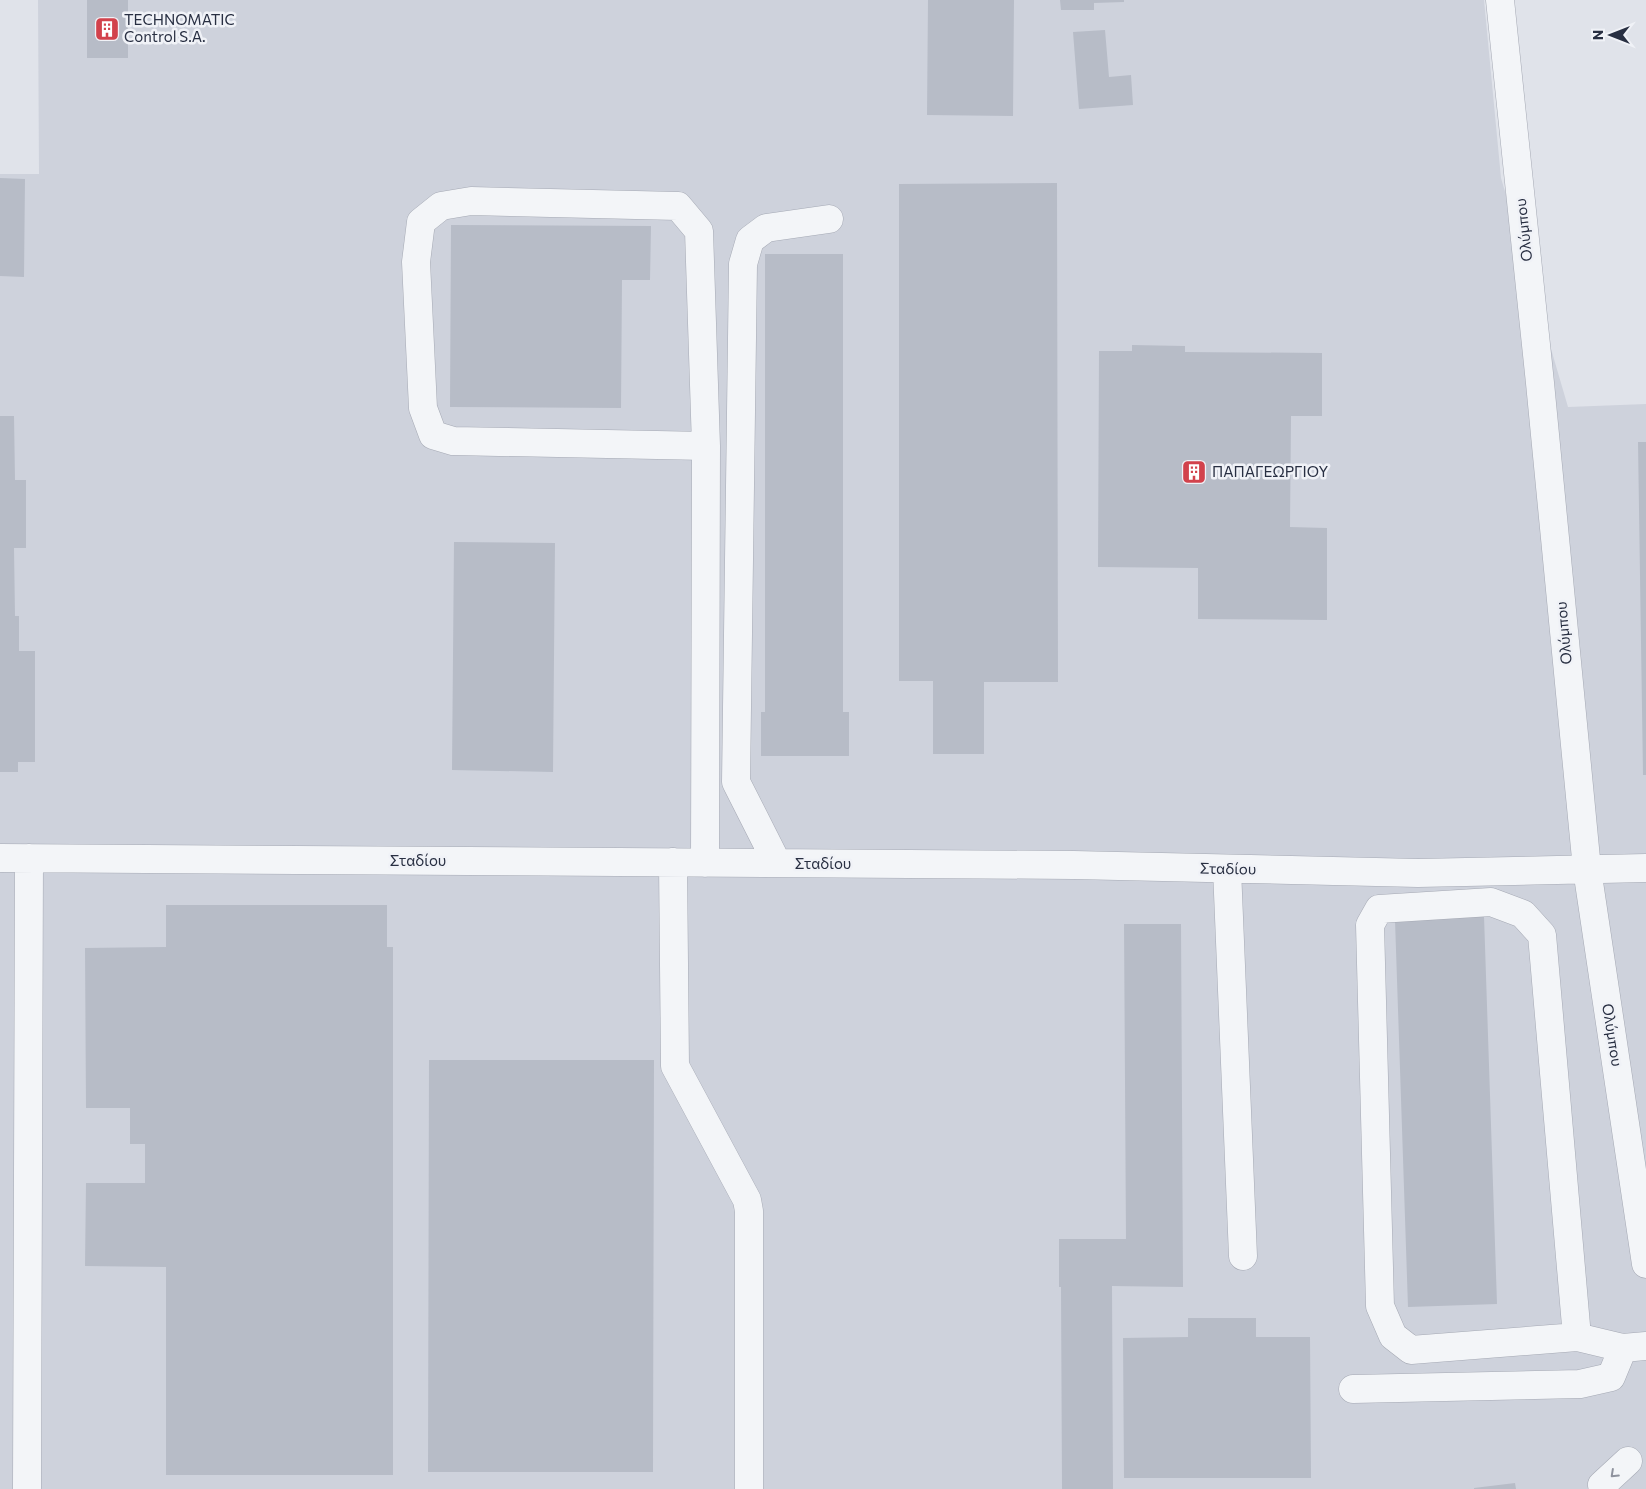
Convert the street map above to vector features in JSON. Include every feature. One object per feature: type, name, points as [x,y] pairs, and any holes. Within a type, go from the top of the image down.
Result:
[{"type":"street","name":"Ολύμπου","points":[[1500,0],[1541,393],[1587,869],[1646,1264]]},
{"type":"street","points":[[704,863],[706,446],[699,231],[678,206],[471,201],[442,206],[421,222],[416,262],[423,408],[433,435],[452,441],[706,446]]},
{"type":"street","points":[[777,863],[736,782],[743,264],[750,240],[766,228],[829,219]]},
{"type":"street","name":"Σταδίου","points":[[0,858],[1064,865],[1418,873],[1646,868]]},
{"type":"street","points":[[27,1489],[29,858]]},
{"type":"street","points":[[673,862],[675,1066],[747,1200],[749,1211],[748,1489]]},
{"type":"street","points":[[1227,869],[1243,1256]]},
{"type":"street","points":[[1353,1389],[1580,1384],[1612,1377],[1634,1347],[1577,1337],[1411,1350],[1393,1336],[1380,1306],[1370,925],[1379,909],[1491,902],[1523,914],[1542,935],[1577,1337]]},
{"type":"street","points":[[1603,1489],[1602,1485],[1628,1461]]},
{"type":"shaded area","points":[[38,0],[1484,0],[1501,178],[1568,407],[1646,404],[1646,1489],[0,1489],[0,174],[39,174]]},
{"type":"building","name":"TECHNOMATIC Control S.A.","points":[[87,0],[128,0],[128,58],[87,58]]},
{"type":"building","points":[[928,0],[1014,0],[1013,116],[927,115]]},
{"type":"building","points":[[1060,0],[1124,0],[1124,2],[1094,3],[1094,10],[1061,10]]},
{"type":"building","points":[[1105,30],[1109,77],[1131,75],[1133,105],[1079,109],[1073,32]]},
{"type":"building","points":[[0,178],[25,179],[24,277],[0,276]]},
{"type":"building","points":[[1057,183],[1058,682],[984,682],[984,754],[933,754],[933,681],[899,681],[899,184]]},
{"type":"building","points":[[451,225],[651,226],[650,280],[622,280],[621,408],[450,407]]},
{"type":"building","points":[[765,254],[843,254],[843,712],[849,712],[849,756],[761,756],[761,712],[765,712]]},
{"type":"building","name":"ΠΑΠΑΓΕΩΡΓΙΟΥ","points":[[1132,345],[1185,346],[1185,352],[1322,353],[1322,416],[1291,416],[1290,527],[1327,528],[1327,620],[1198,619],[1198,568],[1098,567],[1099,351],[1132,351]]},
{"type":"building","points":[[0,416],[14,416],[15,480],[26,480],[26,548],[14,548],[15,616],[19,616],[19,651],[35,651],[35,762],[18,762],[18,772],[0,772]]},
{"type":"building","points":[[1638,442],[1646,442],[1646,775],[1643,775]]},
{"type":"building","points":[[454,542],[555,543],[553,772],[452,770]]},
{"type":"building","points":[[166,905],[387,905],[387,947],[393,947],[393,1475],[166,1475],[166,1267],[85,1266],[86,1183],[145,1183],[145,1144],[130,1144],[130,1108],[86,1108],[85,948],[166,947]]},
{"type":"building","points":[[1484,916],[1497,1304],[1408,1307],[1395,920]]},
{"type":"building","points":[[1124,924],[1181,924],[1183,1287],[1112,1286],[1113,1489],[1062,1489],[1059,1239],[1126,1239]]},
{"type":"building","points":[[429,1060],[654,1060],[653,1472],[428,1472]]},
{"type":"building","points":[[1188,1318],[1256,1318],[1256,1337],[1310,1337],[1311,1478],[1124,1478],[1123,1338],[1188,1337]]},
{"type":"building","points":[[1515,1483],[1516,1489],[1474,1489],[1474,1488]]},
{"type":"place","name":"TECHNOMATIC Control S.A.","points":[[107,29]]},
{"type":"place","name":"ΠΑΠΑΓΕΩΡΓΙΟΥ","points":[[1194,472]]}]
